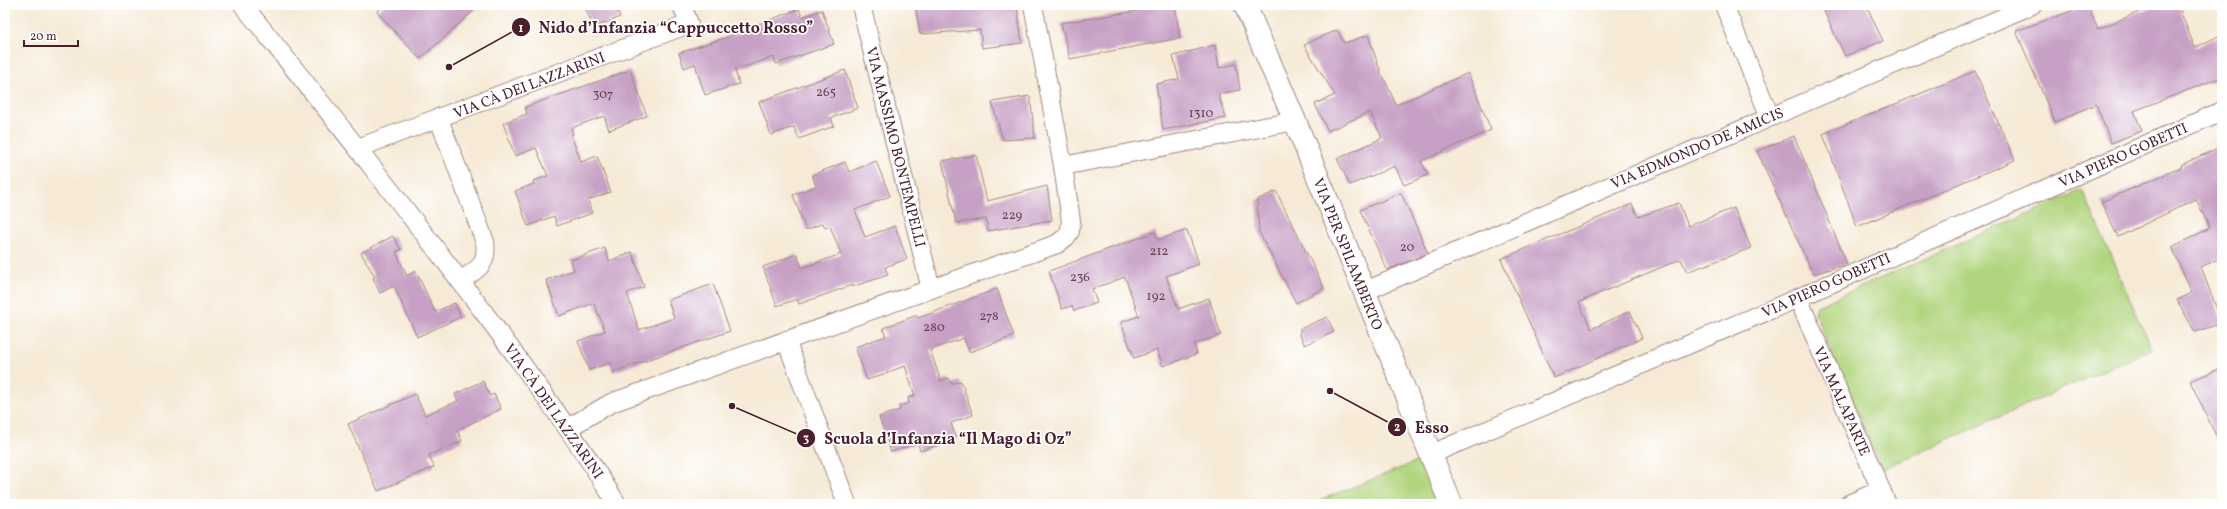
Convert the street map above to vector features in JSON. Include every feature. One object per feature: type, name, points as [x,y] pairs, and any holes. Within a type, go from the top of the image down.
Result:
[{"type":"main road","name":"VIA PER SPILAMBERTO","points":[[1244,5],[1295,122],[1450,504]]},
{"type":"street","name":"VIA CÀ DEI LAZZARINI","points":[[243,5],[358,148],[460,281],[568,428],[617,504]]},
{"type":"street","name":"VIA CÀ DEI LAZZARINI","points":[[358,148],[439,119],[689,24],[682,5]]},
{"type":"street","name":"VIA MASSIMO BONTEMPELLI","points":[[861,5],[931,289]]},
{"type":"street","points":[[568,428],[611,403],[1057,244],[1066,237],[1070,231],[1071,221],[1063,166],[1033,5]]},
{"type":"street","points":[[1724,5],[1770,117]]},
{"type":"street","name":"VIA EDMONDO DE AMICIS","points":[[1363,292],[2032,5]]},
{"type":"street","name":"VIA PIERO GOBETTI","points":[[1429,455],[1798,298],[2222,111]]},
{"type":"street","name":"VIA CÀ DEI LAZZARINI","points":[[439,119],[485,242],[486,253],[483,263],[460,281]]},
{"type":"street","points":[[1063,166],[1295,122]]},
{"type":"street","name":"VIA MALAPARTE","points":[[1798,298],[1884,497]]},
{"type":"street","points":[[786,340],[847,504]]},
{"type":"street","points":[[1849,504],[1884,497]]},
{"type":"green space","points":[[2082,190],[2152,349],[1882,469],[1815,314],[1817,306]]},
{"type":"green space","points":[[1421,460],[1440,504],[1310,504]]},
{"type":"building","points":[[384,5],[480,5],[420,59],[377,12]]},
{"type":"building","points":[[584,5],[615,5],[620,17],[594,28]]},
{"type":"building","points":[[915,5],[1017,5],[1022,43],[982,48],[980,30],[920,34]]},
{"type":"building","points":[[1135,5],[1175,5],[1180,38],[1070,59],[1061,23],[1137,11]]},
{"type":"building","points":[[1821,5],[1866,5],[1883,41],[1845,56]]},
{"type":"building","points":[[2088,5],[2098,29],[2156,5],[2178,5],[2195,48],[2222,34],[2222,77],[2134,111],[2142,131],[2111,143],[2096,104],[2055,122],[2016,31]]},
{"type":"building","points":[[799,9],[802,17],[822,10],[834,44],[776,64],[774,57],[735,70],[739,84],[705,95],[695,64],[684,68],[679,53],[754,28],[753,26]]},
{"type":"building","points":[[1337,30],[1344,43],[1368,35],[1382,76],[1396,105],[1468,73],[1491,130],[1421,161],[1428,175],[1404,185],[1395,166],[1350,185],[1337,159],[1382,138],[1370,112],[1328,131],[1315,104],[1335,95],[1304,45]]},
{"type":"building","points":[[1215,45],[1219,68],[1236,64],[1240,90],[1218,94],[1226,118],[1163,130],[1156,84],[1179,79],[1173,56]]},
{"type":"building","points":[[630,70],[647,116],[609,130],[604,116],[571,128],[573,134],[571,135],[581,162],[597,156],[611,192],[588,200],[592,213],[557,226],[554,216],[528,226],[515,191],[534,184],[533,181],[548,176],[536,148],[515,156],[503,123],[527,114],[525,107]]},
{"type":"building","points":[[845,70],[858,108],[831,118],[834,126],[799,139],[794,127],[771,135],[759,102]]},
{"type":"building","points":[[1975,71],[2015,160],[1857,227],[1823,134]]},
{"type":"building","points":[[1030,96],[1035,138],[1003,140],[992,102]]},
{"type":"building","points":[[1794,136],[1847,264],[1813,274],[1757,151]]},
{"type":"building","points":[[2222,146],[2222,257],[2201,267],[2222,323],[2195,332],[2177,300],[2192,293],[2172,247],[2210,228],[2196,199],[2118,237],[2101,202],[2182,167],[2181,165]]},
{"type":"building","points":[[976,155],[987,201],[1047,186],[1052,220],[988,231],[986,219],[956,223],[942,161]]},
{"type":"building","points":[[876,161],[890,196],[855,210],[865,237],[895,226],[907,259],[885,267],[888,275],[852,287],[852,285],[799,304],[797,299],[777,306],[763,267],[797,254],[802,268],[841,254],[830,226],[825,228],[823,223],[806,230],[793,195],[816,186],[812,175],[845,162],[849,172]]},
{"type":"building","points":[[1276,191],[1324,288],[1296,303],[1259,232],[1257,200]]},
{"type":"building","points":[[1401,193],[1428,253],[1387,270],[1360,210]]},
{"type":"building","points":[[1679,203],[1688,226],[1734,208],[1751,248],[1687,272],[1681,259],[1579,302],[1591,329],[1630,311],[1642,338],[1554,378],[1501,259],[1632,204],[1638,217]]},
{"type":"building","points":[[1187,230],[1199,264],[1166,276],[1178,309],[1209,298],[1221,335],[1194,344],[1197,354],[1163,366],[1157,350],[1134,358],[1121,322],[1139,316],[1125,277],[1092,289],[1097,303],[1074,311],[1072,306],[1062,309],[1049,271],[1155,232],[1158,240]]},
{"type":"building","points":[[393,236],[401,250],[396,252],[407,276],[416,271],[435,312],[455,303],[461,317],[417,337],[394,286],[380,293],[373,278],[375,277],[361,253]]},
{"type":"building","points":[[605,248],[609,261],[632,252],[644,287],[627,293],[639,330],[674,318],[668,300],[713,284],[730,331],[613,372],[610,363],[589,370],[578,341],[605,331],[594,303],[559,316],[546,280],[574,270],[571,260]]},
{"type":"building","points":[[997,289],[1014,336],[969,352],[964,338],[930,350],[941,381],[949,378],[951,384],[961,381],[973,415],[951,423],[956,439],[920,451],[918,443],[891,452],[879,417],[900,410],[899,406],[909,403],[908,398],[915,396],[905,366],[867,380],[855,347],[886,336],[883,328],[917,315],[918,318]]},
{"type":"building","points":[[1327,317],[1334,332],[1305,345],[1300,335],[1300,329]]},
{"type":"building","points":[[2222,368],[2222,448],[2190,381]]},
{"type":"building","points":[[483,381],[490,396],[494,394],[501,409],[457,430],[462,441],[429,455],[434,467],[378,491],[348,424],[415,394],[425,415],[458,401],[455,394]]},
{"type":"place","name":"Nido d’Infanzia “Cappuccetto Rosso”","points":[[449,67]]},
{"type":"place","name":"Esso","points":[[1330,391]]},
{"type":"place","name":"Scuola d’Infanzia “Il Mago di Oz”","points":[[732,406]]}]
